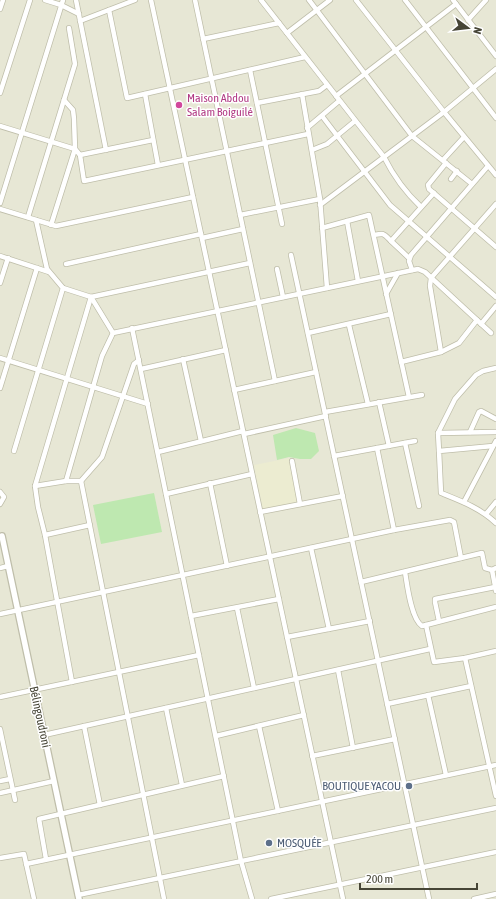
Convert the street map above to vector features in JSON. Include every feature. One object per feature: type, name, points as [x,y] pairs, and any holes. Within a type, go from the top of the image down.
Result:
[{"type":"street","points":[[0,9],[3,0]]},
{"type":"street","points":[[0,93],[30,0]]},
{"type":"street","points":[[45,0],[62,3],[78,14]]},
{"type":"street","points":[[76,0],[106,150]]},
{"type":"street","points":[[80,21],[135,0]]},
{"type":"street","points":[[151,0],[343,899]]},
{"type":"street","points":[[195,0],[275,381]]},
{"type":"street","points":[[261,0],[384,158],[407,194],[421,207]]},
{"type":"street","points":[[309,0],[412,136],[472,184]]},
{"type":"street","points":[[287,33],[330,0]]},
{"type":"street","points":[[356,0],[444,112],[496,175]]},
{"type":"street","points":[[405,0],[496,118]]},
{"type":"street","points":[[468,20],[486,0]]},
{"type":"street","points":[[336,96],[426,27],[455,2],[496,56]]},
{"type":"street","points":[[0,203],[62,3]]},
{"type":"street","points":[[109,10],[127,98],[305,57]]},
{"type":"street","points":[[203,39],[279,23]]},
{"type":"street","points":[[28,217],[75,64],[69,28]]},
{"type":"street","points":[[320,205],[444,112],[496,69]]},
{"type":"street","points":[[250,70],[282,224]]},
{"type":"street","points":[[257,103],[320,91],[327,85]]},
{"type":"street","points":[[145,94],[158,166]]},
{"type":"street","points":[[302,94],[320,199],[327,288]]},
{"type":"street","points":[[51,225],[75,149],[73,110],[64,100]]},
{"type":"street","points":[[307,128],[339,101]]},
{"type":"street","points":[[322,116],[390,205],[496,297]]},
{"type":"street","points":[[312,150],[327,144],[355,121]]},
{"type":"street","points":[[0,126],[75,149],[80,155],[84,181],[308,134]]},
{"type":"street","points":[[464,137],[444,161],[428,185],[429,189],[496,247]]},
{"type":"street","points":[[80,155],[153,140]]},
{"type":"street","points":[[409,258],[488,166]]},
{"type":"street","points":[[451,179],[457,171]]},
{"type":"street","points":[[391,241],[434,193]]},
{"type":"street","points":[[0,209],[56,226],[193,198]]},
{"type":"street","points":[[240,215],[320,199]]},
{"type":"street","points":[[441,352],[430,286],[431,278],[496,204]]},
{"type":"street","points":[[322,228],[369,215],[409,397]]},
{"type":"street","points":[[36,220],[47,269],[49,272],[63,288],[91,297],[250,263]]},
{"type":"street","points":[[347,221],[358,281]]},
{"type":"street","points":[[66,264],[243,229]]},
{"type":"street","points":[[374,235],[382,233],[385,234],[409,258],[412,270]]},
{"type":"street","points":[[291,255],[429,899]]},
{"type":"street","points":[[0,256],[49,272]]},
{"type":"street","points":[[0,283],[8,258]]},
{"type":"street","points":[[0,388],[37,268]]},
{"type":"street","points":[[277,269],[282,297]]},
{"type":"street","points":[[66,481],[102,356],[113,333],[382,276],[412,270],[422,270],[491,333]]},
{"type":"street","points":[[386,294],[398,273]]},
{"type":"street","points":[[14,451],[63,288]]},
{"type":"street","points":[[91,297],[113,333]]},
{"type":"street","points":[[72,682],[35,486],[91,297]]},
{"type":"street","points":[[401,362],[441,352],[459,343],[496,306]]},
{"type":"street","points":[[308,334],[391,314]]},
{"type":"street","points":[[349,324],[368,404]]},
{"type":"street","points":[[132,328],[241,861],[252,899]]},
{"type":"street","points":[[141,369],[226,350]]},
{"type":"street","points":[[0,358],[148,404]]},
{"type":"street","points":[[35,486],[66,481],[81,481],[102,457],[134,364],[139,360]]},
{"type":"street","points":[[183,360],[201,441]]},
{"type":"street","points":[[496,368],[483,371],[476,375],[455,400],[438,433],[441,493],[464,502],[486,514],[496,523]]},
{"type":"street","points":[[234,390],[316,372]]},
{"type":"street","points":[[158,452],[368,404],[422,395]]},
{"type":"street","points":[[379,402],[388,446]]},
{"type":"street","points":[[470,432],[479,412],[482,411],[496,419]]},
{"type":"street","points":[[438,433],[496,432]]},
{"type":"street","points":[[334,456],[415,441]]},
{"type":"street","points":[[464,502],[496,441]]},
{"type":"street","points":[[405,443],[419,506]]},
{"type":"street","points":[[439,451],[493,446]]},
{"type":"street","points":[[377,448],[394,530]]},
{"type":"street","points":[[292,461],[300,504]]},
{"type":"street","points":[[166,494],[252,474]]},
{"type":"street","points":[[81,481],[164,899]]},
{"type":"street","points":[[210,484],[227,566]]},
{"type":"street","points":[[0,492],[4,497],[0,504]]},
{"type":"street","points":[[260,512],[343,496]]},
{"type":"street","points":[[486,514],[496,502]]},
{"type":"street","points":[[0,614],[394,530],[450,520],[454,522],[461,558]]},
{"type":"street","points":[[44,535],[90,525]]},
{"type":"street","name":"Bélingoudroni","points":[[2,536],[78,897]]},
{"type":"street","points":[[311,548],[329,629]]},
{"type":"street","points":[[361,582],[482,553],[485,568],[494,569],[496,589],[435,599],[434,602],[439,621]]},
{"type":"street","points":[[0,568],[8,566]]},
{"type":"street","points":[[405,572],[412,607],[417,621],[422,626],[496,607]]},
{"type":"street","points":[[191,616],[279,599]]},
{"type":"street","points":[[237,608],[254,688]]},
{"type":"street","points":[[287,637],[370,621]]},
{"type":"street","points":[[426,625],[433,661],[436,662],[465,658],[496,651]]},
{"type":"street","points":[[44,735],[430,649]]},
{"type":"street","points":[[0,697],[199,655]]},
{"type":"street","points":[[465,658],[496,796]]},
{"type":"street","points":[[338,670],[353,748]]},
{"type":"street","points":[[388,704],[471,686]]},
{"type":"street","points":[[428,695],[446,775]]},
{"type":"street","points":[[166,708],[182,785]]},
{"type":"street","points":[[216,736],[304,715]]},
{"type":"street","points":[[84,726],[100,805]]},
{"type":"street","points":[[259,726],[278,810]]},
{"type":"street","points":[[0,729],[15,800]]},
{"type":"street","points":[[312,756],[395,739]]},
{"type":"street","points":[[0,763],[7,761]]},
{"type":"street","points":[[26,864],[496,765]]},
{"type":"street","points":[[46,860],[39,819],[224,776]]},
{"type":"street","points":[[0,781],[10,778]]},
{"type":"street","points":[[0,793],[54,781]]},
{"type":"street","points":[[78,897],[159,878],[496,808]]},
{"type":"street","points":[[271,899],[496,852]]},
{"type":"street","points":[[0,858],[24,854],[34,899]]},
{"type":"street","points":[[474,899],[496,894]]},
{"type":"shaded area","points":[[0,0],[496,0],[496,899],[0,899]]},
{"type":"shaded area","points":[[289,458],[298,503],[263,510],[254,465]]},
{"type":"green space","points":[[296,428],[315,433],[319,451],[311,459],[289,457],[277,460],[273,435]]},
{"type":"green space","points":[[154,493],[162,532],[101,544],[93,505]]},
{"type":"place","name":"Maison Abdou Salam Boiguilé","points":[[179,105]]},
{"type":"place","name":"BOUTIQUE YACOU","points":[[409,786]]},
{"type":"place","name":"MOSQUÉE","points":[[269,843]]}]
